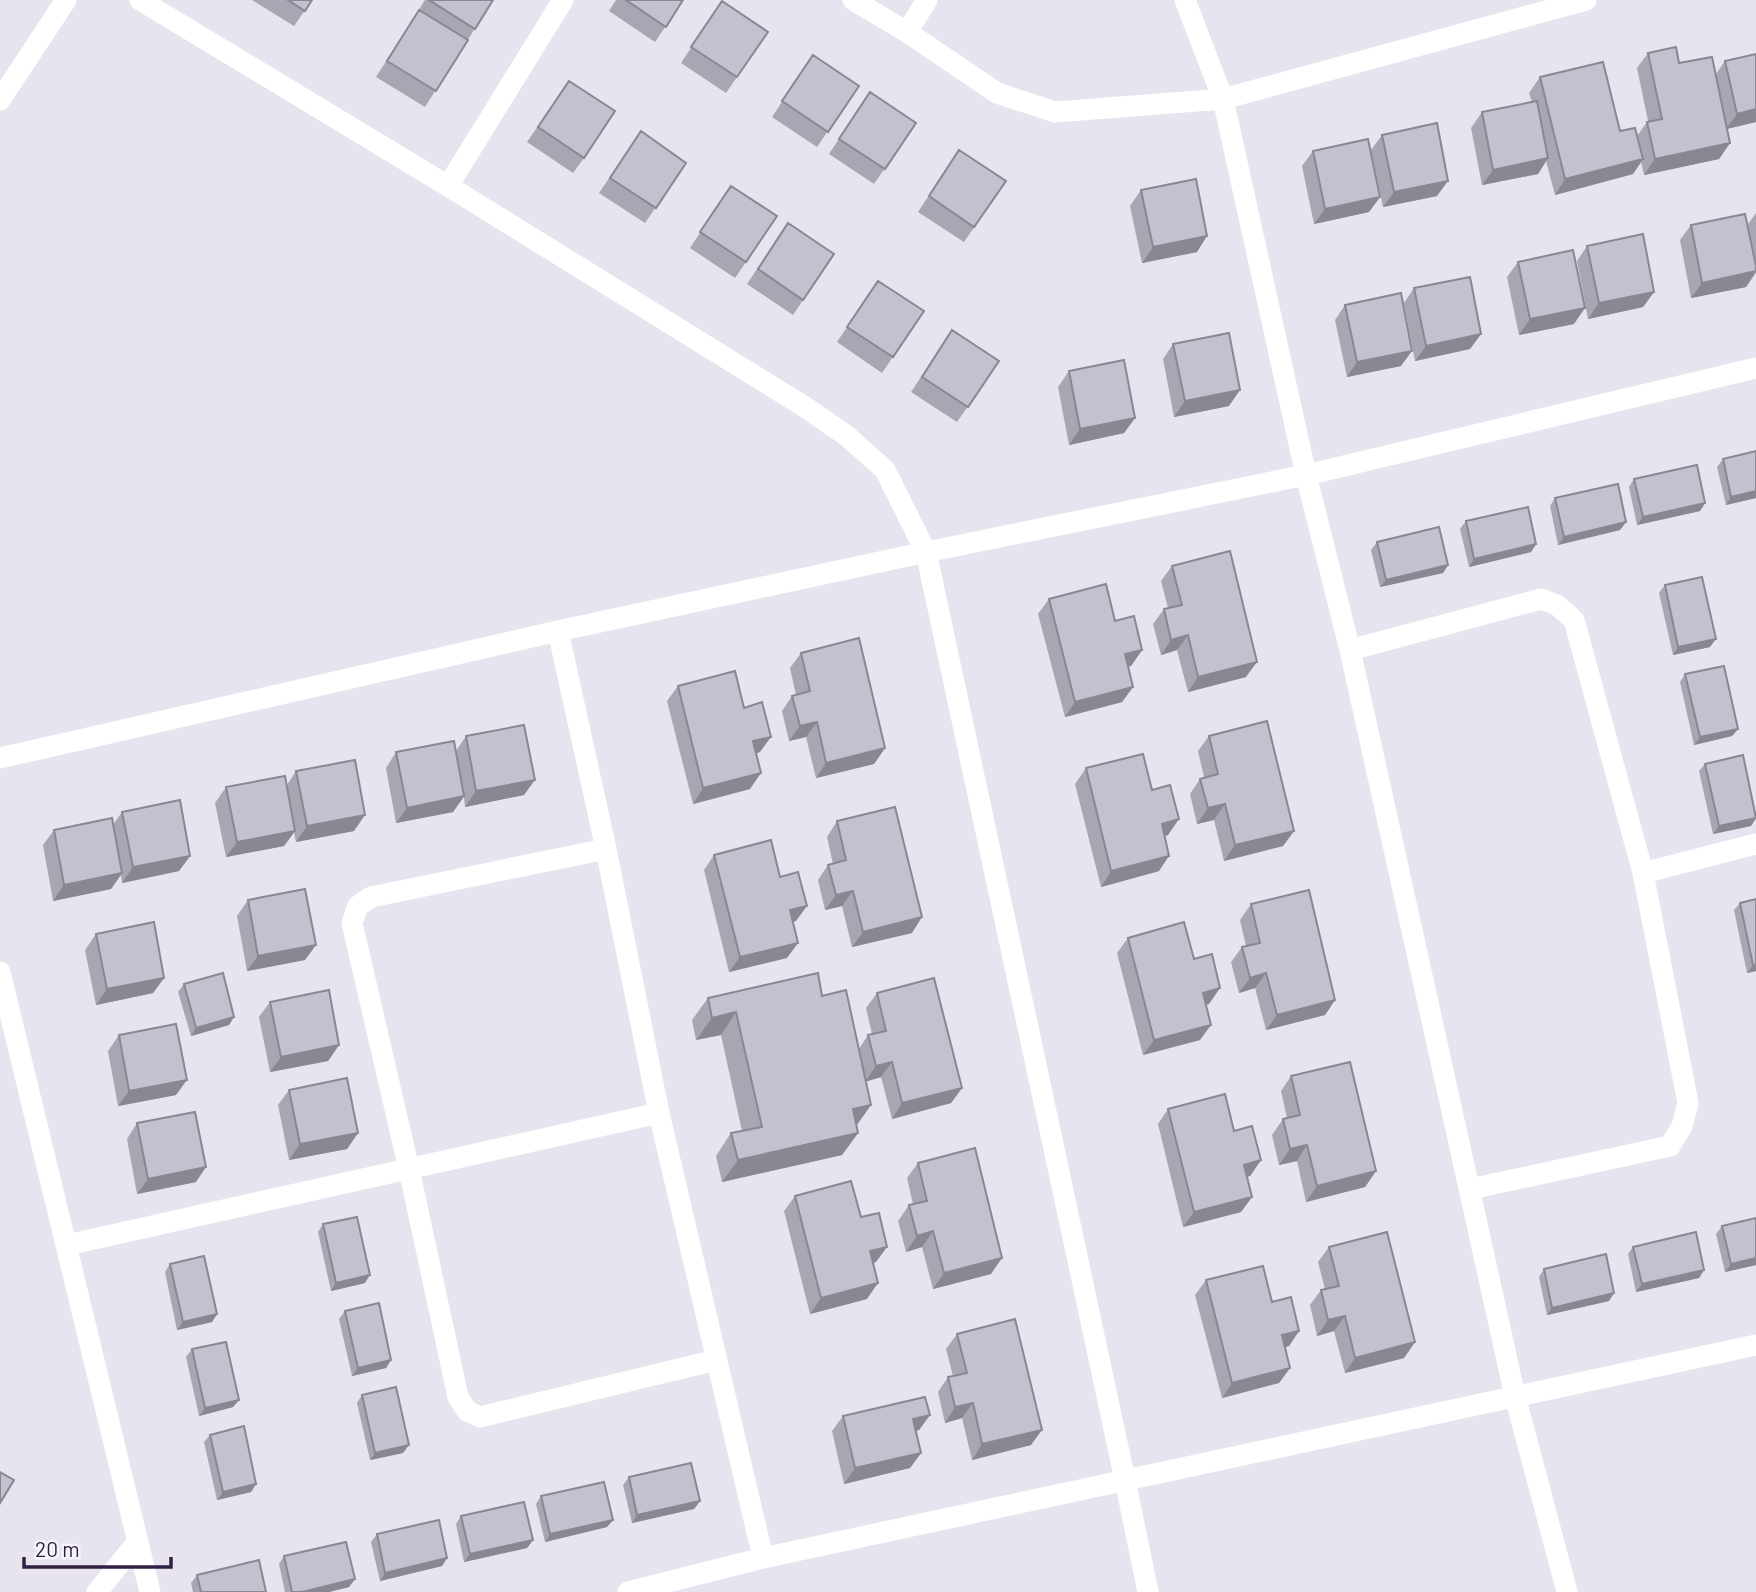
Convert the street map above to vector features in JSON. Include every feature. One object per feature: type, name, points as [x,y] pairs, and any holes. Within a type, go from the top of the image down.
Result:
[{"type":"street","points":[[0,100],[65,0]]},
{"type":"street","points":[[140,0],[781,392],[847,436],[885,470],[926,552],[1148,1592]]},
{"type":"street","points":[[447,186],[562,0]]},
{"type":"street","points":[[853,0],[907,32],[997,93],[1055,112],[1223,99],[1586,0]]},
{"type":"street","points":[[907,32],[927,0]]},
{"type":"street","points":[[1185,0],[1223,99],[1306,475],[1350,650],[1516,1396],[1567,1592]]},
{"type":"street","points":[[0,758],[558,631],[926,552],[1306,475],[1756,368]]},
{"type":"street","points":[[1350,650],[1541,599],[1557,604],[1574,620],[1643,873],[1688,1102],[1682,1126],[1670,1146],[1470,1189]]},
{"type":"street","points":[[558,631],[606,849],[659,1113],[763,1558]]},
{"type":"street","points":[[1643,873],[1756,844]]},
{"type":"street","points":[[606,849],[371,897],[358,906],[352,923],[458,1397],[467,1411],[480,1417],[716,1360]]},
{"type":"street","points":[[0,972],[150,1592]]},
{"type":"street","points":[[66,1245],[659,1113]]},
{"type":"street","points":[[628,1592],[763,1558],[1756,1345]]},
{"type":"street","points":[[97,1592],[138,1541]]},
{"type":"building","points":[[288,0],[312,0],[305,11]]},
{"type":"building","points":[[429,0],[493,0],[475,29]]},
{"type":"building","points":[[626,0],[683,0],[666,27]]},
{"type":"building","points":[[722,1],[768,32],[737,77],[691,47]]},
{"type":"building","points":[[419,10],[468,40],[436,91],[387,61]]},
{"type":"building","points":[[1676,47],[1679,63],[1712,57],[1730,143],[1655,159],[1647,122],[1662,119],[1648,53]]},
{"type":"building","points":[[1756,54],[1756,109],[1737,114],[1725,61]]},
{"type":"building","points":[[813,55],[859,86],[828,132],[782,101]]},
{"type":"building","points":[[1603,62],[1620,131],[1635,128],[1643,159],[1565,179],[1540,77]]},
{"type":"building","points":[[569,81],[615,111],[584,158],[538,127]]},
{"type":"building","points":[[870,92],[916,123],[885,169],[839,139]]},
{"type":"building","points":[[1537,101],[1548,158],[1493,170],[1482,112]]},
{"type":"building","points":[[1437,123],[1448,181],[1394,192],[1382,135]]},
{"type":"building","points":[[641,131],[686,163],[656,208],[610,178]]},
{"type":"building","points":[[1368,139],[1380,197],[1325,209],[1313,151]]},
{"type":"building","points":[[959,150],[1006,181],[974,227],[929,196]]},
{"type":"building","points":[[1196,179],[1207,236],[1153,247],[1141,190]]},
{"type":"building","points":[[731,186],[777,216],[746,262],[700,232]]},
{"type":"building","points":[[1745,214],[1756,271],[1702,283],[1691,225]]},
{"type":"building","points":[[788,223],[834,254],[803,300],[758,269]]},
{"type":"building","points":[[1643,234],[1654,292],[1599,303],[1587,246]]},
{"type":"building","points":[[1573,250],[1585,308],[1530,319],[1518,262]]},
{"type":"building","points":[[1470,277],[1481,334],[1426,346],[1414,288]]},
{"type":"building","points":[[878,281],[924,311],[893,357],[847,327]]},
{"type":"building","points":[[1401,293],[1412,351],[1357,362],[1345,305]]},
{"type":"building","points":[[952,330],[999,361],[968,407],[922,377]]},
{"type":"building","points":[[1229,333],[1240,390],[1185,401],[1173,344]]},
{"type":"building","points":[[1124,360],[1135,418],[1080,429],[1069,371]]},
{"type":"building","points":[[1756,451],[1756,491],[1731,497],[1723,459]]},
{"type":"building","points":[[1697,465],[1705,503],[1643,517],[1634,479]]},
{"type":"building","points":[[1618,484],[1626,522],[1564,537],[1555,498]]},
{"type":"building","points":[[1528,507],[1536,544],[1474,559],[1466,521]]},
{"type":"building","points":[[1439,527],[1448,565],[1386,580],[1377,542]]},
{"type":"building","points":[[1230,551],[1257,662],[1198,677],[1188,635],[1171,640],[1164,609],[1182,605],[1172,566]]},
{"type":"building","points":[[1702,577],[1716,639],[1678,647],[1665,585]]},
{"type":"building","points":[[1106,584],[1115,621],[1134,616],[1142,650],[1125,654],[1133,687],[1075,702],[1049,599]]},
{"type":"building","points":[[859,638],[885,748],[826,763],[817,722],[800,726],[792,696],[810,691],[801,653]]},
{"type":"building","points":[[1724,666],[1738,729],[1700,737],[1685,674]]},
{"type":"building","points":[[735,671],[744,708],[762,702],[771,737],[753,741],[761,773],[703,788],[678,686]]},
{"type":"building","points":[[1267,721],[1294,831],[1235,845],[1225,804],[1208,808],[1200,779],[1218,774],[1209,736]]},
{"type":"building","points":[[524,725],[535,780],[476,791],[466,736]]},
{"type":"building","points":[[454,741],[464,796],[407,808],[396,752]]},
{"type":"building","points":[[1143,754],[1152,790],[1170,785],[1179,819],[1162,824],[1169,856],[1111,871],[1086,768]]},
{"type":"building","points":[[1743,755],[1756,818],[1719,826],[1705,764]]},
{"type":"building","points":[[355,760],[365,815],[307,826],[296,771]]},
{"type":"building","points":[[285,776],[295,831],[237,842],[226,787]]},
{"type":"building","points":[[180,800],[190,856],[133,867],[122,812]]},
{"type":"building","points":[[895,807],[922,917],[863,932],[853,891],[836,895],[828,865],[846,860],[837,821]]},
{"type":"building","points":[[112,818],[122,873],[64,885],[54,830]]},
{"type":"building","points":[[771,840],[780,877],[798,872],[807,906],[790,910],[798,943],[740,957],[714,855]]},
{"type":"building","points":[[305,889],[316,945],[258,956],[248,900]]},
{"type":"building","points":[[1309,890],[1335,1000],[1277,1015],[1266,973],[1250,978],[1242,947],[1260,943],[1251,904]]},
{"type":"building","points":[[1756,899],[1756,965],[1753,965],[1740,903]]},
{"type":"building","points":[[154,922],[164,978],[107,989],[96,934]]},
{"type":"building","points":[[1184,922],[1194,959],[1212,954],[1220,988],[1203,993],[1211,1025],[1154,1040],[1128,938]]},
{"type":"building","points":[[223,973],[234,1017],[196,1028],[184,984]]},
{"type":"building","points":[[818,973],[822,996],[846,990],[871,1105],[853,1109],[858,1133],[738,1160],[731,1133],[762,1127],[736,1012],[712,1018],[708,998]]},
{"type":"building","points":[[934,978],[962,1088],[902,1103],[892,1062],[876,1066],[868,1035],[886,1031],[877,993]]},
{"type":"building","points":[[329,990],[339,1045],[281,1057],[270,1002]]},
{"type":"building","points":[[176,1024],[187,1080],[129,1091],[119,1035]]},
{"type":"building","points":[[1350,1062],[1376,1171],[1317,1186],[1307,1145],[1290,1149],[1283,1119],[1300,1115],[1291,1076]]},
{"type":"building","points":[[347,1078],[358,1133],[300,1144],[289,1090]]},
{"type":"building","points":[[1225,1094],[1234,1131],[1252,1126],[1261,1160],[1244,1165],[1252,1197],[1194,1212],[1168,1109]]},
{"type":"building","points":[[195,1112],[206,1167],[148,1179],[137,1123]]},
{"type":"building","points":[[975,1148],[1002,1258],[944,1273],[933,1231],[917,1236],[909,1205],[927,1201],[918,1163]]},
{"type":"building","points":[[851,1181],[861,1217],[879,1213],[887,1247],[870,1251],[878,1283],[821,1298],[795,1196]]},
{"type":"building","points":[[357,1217],[370,1275],[336,1283],[323,1224]]},
{"type":"building","points":[[1756,1218],[1756,1258],[1731,1264],[1722,1226]]},
{"type":"building","points":[[1387,1232],[1415,1342],[1355,1358],[1345,1316],[1328,1320],[1321,1290],[1339,1286],[1329,1247]]},
{"type":"building","points":[[1696,1232],[1704,1270],[1642,1284],[1633,1247]]},
{"type":"building","points":[[1606,1254],[1614,1293],[1552,1308],[1544,1269]]},
{"type":"building","points":[[204,1256],[217,1314],[183,1322],[170,1264]]},
{"type":"building","points":[[1263,1266],[1272,1302],[1291,1297],[1299,1331],[1282,1335],[1290,1368],[1232,1383],[1206,1280]]},
{"type":"building","points":[[379,1303],[391,1360],[358,1368],[345,1311]]},
{"type":"building","points":[[1015,1319],[1042,1430],[982,1444],[973,1403],[955,1407],[948,1377],[967,1373],[957,1334]]},
{"type":"building","points":[[226,1342],[239,1400],[205,1408],[192,1349]]},
{"type":"building","points":[[396,1387],[409,1445],[375,1453],[362,1395]]},
{"type":"building","points":[[925,1397],[930,1415],[913,1419],[921,1453],[855,1468],[843,1416]]},
{"type":"building","points":[[244,1426],[256,1484],[223,1492],[210,1435]]},
{"type":"building","points":[[691,1463],[700,1501],[637,1515],[629,1477]]},
{"type":"building","points":[[0,1472],[14,1480],[0,1503]]},
{"type":"building","points":[[604,1482],[613,1520],[550,1534],[541,1496]]},
{"type":"building","points":[[524,1502],[533,1540],[470,1554],[461,1516]]},
{"type":"building","points":[[439,1520],[447,1558],[385,1573],[377,1534]]},
{"type":"building","points":[[346,1542],[355,1579],[292,1592],[284,1556]]},
{"type":"building","points":[[259,1560],[266,1592],[201,1592],[197,1575]]}]
